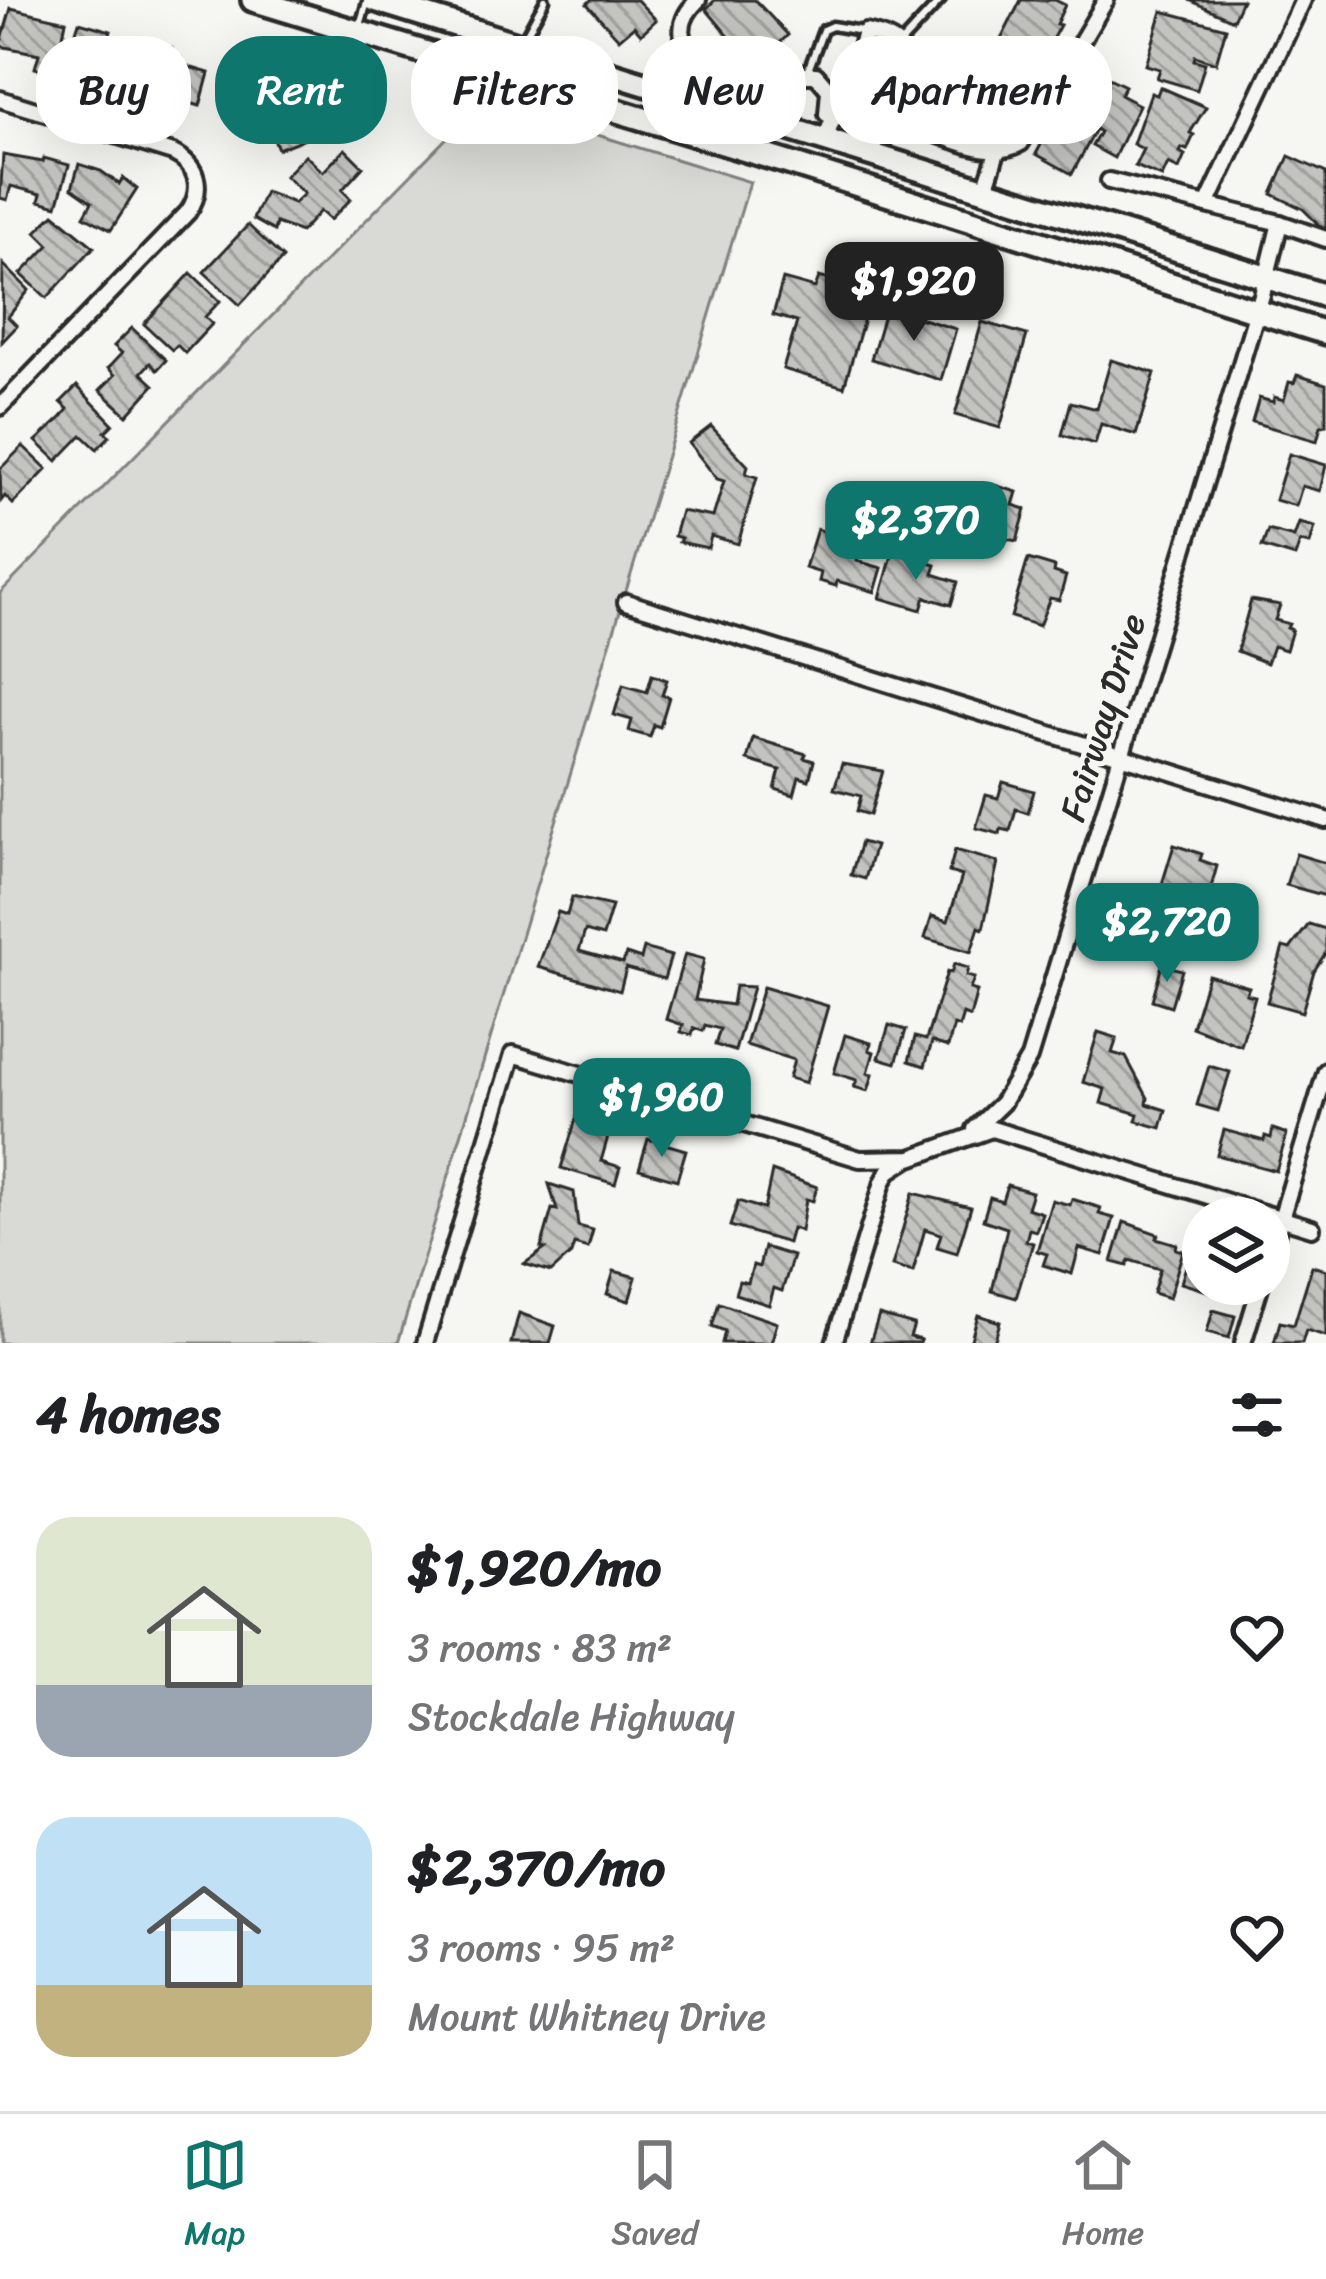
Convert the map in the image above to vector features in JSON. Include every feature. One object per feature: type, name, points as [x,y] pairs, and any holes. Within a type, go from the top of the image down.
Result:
[{"type":"main road","points":[[253,0],[411,49]]},
{"type":"main road","points":[[371,0],[490,36]]},
{"type":"main road","points":[[620,76],[985,189],[1262,295],[1326,333]]},
{"type":"main road","points":[[618,113],[1262,295],[1326,296]]},
{"type":"street","points":[[683,36],[685,14],[698,0]]},
{"type":"street","points":[[971,144],[997,152],[1021,143],[1106,0]]},
{"type":"street","points":[[1207,205],[1304,0]]},
{"type":"street","points":[[864,36],[865,32],[890,36]]},
{"type":"street","points":[[806,73],[824,81],[830,90]]},
{"type":"street","points":[[0,99],[184,158],[197,178],[198,191],[188,212],[0,407]]},
{"type":"street","points":[[825,140],[830,127]]},
{"type":"street","points":[[985,189],[997,152]]},
{"type":"street","points":[[1109,181],[1326,238]]},
{"type":"street","name":"Fairway Drive","points":[[966,1136],[1002,1103],[1029,1058],[1280,223]]},
{"type":"street","points":[[626,602],[1326,820]]},
{"type":"street","points":[[425,1343],[513,1054],[835,1154],[885,1161],[911,1157]]},
{"type":"street","points":[[1287,1197],[1326,1071]]},
{"type":"street","points":[[834,1343],[883,1182],[889,1171],[911,1157],[992,1129],[1213,1197]]},
{"type":"street","points":[[1290,1221],[1312,1228]]},
{"type":"street","points":[[1243,1343],[1255,1305]]},
{"type":"lane","points":[[358,33],[371,0]]},
{"type":"lane","points":[[525,36],[545,0]]},
{"type":"lane","points":[[908,36],[941,0]]},
{"type":"lane","points":[[806,73],[823,30],[832,26],[865,32]]},
{"type":"shaded area","points":[[618,141],[750,182],[398,1343],[0,1343],[0,593],[441,144]]},
{"type":"building","points":[[591,0],[637,0],[656,20],[641,34],[634,26],[619,39],[587,4]]},
{"type":"building","points":[[715,0],[755,0],[788,35],[728,36],[706,9]]},
{"type":"building","points":[[1021,0],[1055,0],[1065,5],[1054,36],[1003,36]]},
{"type":"building","points":[[1189,0],[1242,0],[1233,20]]},
{"type":"building","points":[[11,8],[66,21],[63,36],[36,36],[36,53],[0,46]]},
{"type":"building","points":[[1162,11],[1226,28],[1216,63],[1195,56],[1194,60],[1205,63],[1197,90],[1157,78],[1160,69],[1146,65]]},
{"type":"building","points":[[79,22],[111,31],[110,36],[75,36]]},
{"type":"building","points":[[191,68],[209,73],[200,106],[191,103]]},
{"type":"building","points":[[1112,80],[1125,86],[1120,95],[1139,105],[1114,158],[1092,146],[1112,144]]},
{"type":"building","points":[[1160,87],[1206,107],[1190,133],[1194,135],[1187,150],[1180,152],[1185,155],[1179,169],[1168,164],[1162,177],[1135,166],[1143,149],[1133,144],[1151,93],[1157,95]]},
{"type":"building","points":[[1041,144],[1088,144],[1072,174],[1036,154]]},
{"type":"building","points":[[345,149],[363,167],[342,190],[351,199],[330,220],[320,211],[301,232],[276,223],[274,231],[253,219],[265,192],[294,203],[304,194],[285,176],[305,155],[323,172]]},
{"type":"building","points":[[3,155],[69,165],[57,206],[39,201],[41,194],[11,186],[7,200],[0,198]]},
{"type":"building","points":[[1289,156],[1326,173],[1326,232],[1303,209],[1272,194]]},
{"type":"building","points":[[79,164],[119,184],[123,178],[137,189],[111,230],[84,216],[92,202],[72,188]]},
{"type":"building","points":[[54,214],[94,247],[47,298],[21,274],[49,245],[36,232]]},
{"type":"building","points":[[248,225],[283,258],[240,305],[204,272]]},
{"type":"building","points":[[3,264],[29,290],[8,317],[17,326],[2,342]]},
{"type":"building","points":[[191,273],[220,301],[205,317],[212,324],[185,353],[177,345],[172,350],[144,324]]},
{"type":"building","points":[[819,277],[872,292],[844,387],[783,369],[797,322],[773,315],[783,279],[815,288]]},
{"type":"building","points":[[886,308],[956,329],[941,380],[871,359]]},
{"type":"building","points":[[982,322],[1027,335],[1000,428],[955,415]]},
{"type":"building","points":[[132,328],[166,360],[157,370],[150,363],[141,373],[154,385],[127,415],[100,390],[115,375],[108,368],[122,353],[114,346]]},
{"type":"building","points":[[1111,360],[1155,373],[1136,435],[1101,424],[1095,444],[1062,435],[1071,402],[1097,409]]},
{"type":"building","points":[[1297,375],[1326,384],[1326,425],[1321,426],[1317,441],[1252,422],[1259,398],[1284,400],[1289,382],[1294,383]]},
{"type":"building","points":[[77,386],[113,424],[105,432],[110,436],[97,449],[82,435],[57,461],[36,441],[68,409],[61,402]]},
{"type":"building","points":[[711,426],[748,466],[746,474],[757,477],[738,544],[711,536],[708,548],[679,542],[681,538],[674,536],[681,511],[713,517],[724,481],[717,479],[689,443]]},
{"type":"building","points":[[23,446],[47,469],[13,504],[5,496],[1,501],[0,469]]},
{"type":"building","points":[[1289,454],[1326,465],[1320,491],[1302,486],[1296,506],[1275,500]]},
{"type":"building","points":[[991,484],[1017,492],[1013,505],[1026,509],[1017,541],[977,533]]},
{"type":"building","points":[[872,493],[889,497],[881,522],[895,526],[887,552],[862,544],[857,561],[882,568],[875,592],[819,581],[821,573],[805,568],[817,529],[830,533],[834,521],[843,523],[847,508],[866,514]]},
{"type":"building","points":[[1299,523],[1315,527],[1310,544],[1300,542],[1295,557],[1262,547],[1268,530],[1294,537]]},
{"type":"building","points":[[893,552],[936,565],[933,574],[958,582],[951,605],[925,597],[921,610],[880,598]]},
{"type":"building","points":[[1028,559],[1055,567],[1054,572],[1066,576],[1059,600],[1050,598],[1039,626],[1011,617]]},
{"type":"building","points":[[1251,600],[1280,605],[1275,620],[1289,624],[1292,630],[1286,650],[1273,646],[1267,663],[1237,651]]},
{"type":"building","points":[[652,675],[667,680],[662,695],[669,697],[660,727],[654,725],[650,737],[629,731],[632,720],[614,715],[623,685],[647,692]]},
{"type":"building","points":[[753,738],[806,754],[804,758],[814,761],[809,780],[799,777],[794,795],[775,789],[780,770],[747,760]]},
{"type":"building","points":[[842,764],[883,771],[870,815],[857,811],[861,796],[834,789]]},
{"type":"building","points":[[1003,782],[1034,791],[1028,813],[1016,809],[1010,831],[1001,829],[1000,834],[976,828],[986,795],[998,798]]},
{"type":"building","points":[[861,842],[875,846],[865,879],[851,875]]},
{"type":"building","points":[[1174,845],[1202,854],[1200,860],[1217,866],[1190,939],[1149,927]]},
{"type":"building","points":[[955,850],[998,862],[983,929],[979,927],[971,952],[925,938],[932,916],[948,921],[962,876],[949,872]]},
{"type":"building","points":[[1296,854],[1326,863],[1326,896],[1286,885]]},
{"type":"building","points":[[572,897],[612,906],[603,936],[585,931],[579,951],[623,963],[626,954],[641,959],[644,948],[671,956],[664,979],[626,968],[620,991],[538,967],[558,912],[567,915]]},
{"type":"building","points":[[1309,924],[1326,929],[1326,952],[1314,971],[1302,1012],[1267,1002],[1283,947],[1290,949]]},
{"type":"building","points":[[685,954],[704,959],[695,1000],[732,1005],[735,986],[753,987],[735,1051],[715,1045],[720,1029],[705,1025],[703,1031],[694,1028],[692,1035],[681,1032],[683,1025],[666,1019]]},
{"type":"building","points":[[954,964],[968,968],[966,976],[974,978],[970,989],[977,991],[970,1017],[963,1014],[959,1027],[954,1025],[948,1047],[932,1042],[925,1066],[909,1061],[915,1037],[926,1040],[947,972],[951,973]]},
{"type":"building","points":[[1162,965],[1182,970],[1171,1006],[1152,1000]]},
{"type":"building","points":[[1208,975],[1249,987],[1246,994],[1255,996],[1241,1046],[1192,1027]]},
{"type":"building","points":[[763,987],[828,1006],[806,1083],[789,1078],[794,1060],[746,1045]]},
{"type":"building","points":[[889,1025],[906,1030],[896,1063],[879,1058]]},
{"type":"building","points":[[1098,1032],[1117,1038],[1112,1053],[1126,1057],[1147,1104],[1166,1110],[1161,1128],[1136,1121],[1138,1114],[1101,1103],[1105,1089],[1083,1082]]},
{"type":"building","points":[[845,1035],[871,1043],[869,1050],[874,1052],[868,1073],[873,1074],[868,1091],[854,1087],[857,1080],[834,1073]]},
{"type":"building","points":[[1209,1066],[1230,1072],[1218,1111],[1197,1105]]},
{"type":"building","points":[[579,1109],[608,1117],[612,1123],[601,1161],[620,1167],[615,1184],[561,1168]]},
{"type":"building","points":[[1273,1129],[1287,1134],[1276,1171],[1217,1155],[1224,1130],[1264,1141],[1265,1136],[1271,1138]]},
{"type":"building","points":[[648,1139],[686,1150],[677,1180],[639,1169]]},
{"type":"building","points":[[772,1171],[817,1187],[813,1201],[806,1199],[801,1231],[792,1228],[788,1243],[730,1226],[738,1201],[764,1209]]},
{"type":"building","points":[[549,1184],[574,1192],[578,1226],[593,1230],[588,1248],[574,1244],[571,1254],[551,1272],[524,1264],[545,1249],[541,1248],[552,1209],[557,1210]]},
{"type":"building","points":[[1007,1185],[1032,1192],[1027,1208],[1042,1213],[1036,1231],[1029,1229],[1026,1241],[1033,1243],[1016,1298],[992,1291],[1007,1228],[983,1220],[990,1197],[1002,1201]]},
{"type":"building","points":[[913,1193],[971,1207],[957,1253],[937,1247],[941,1234],[925,1229],[913,1272],[892,1266]]},
{"type":"building","points":[[1072,1199],[1101,1208],[1099,1214],[1114,1218],[1103,1255],[1079,1248],[1072,1274],[1043,1265],[1047,1254],[1037,1251],[1052,1200],[1070,1205]]},
{"type":"building","points":[[1124,1222],[1158,1234],[1156,1238],[1177,1244],[1176,1249],[1182,1251],[1169,1298],[1153,1293],[1160,1269],[1129,1260],[1127,1266],[1112,1262]]},
{"type":"building","points":[[764,1247],[793,1256],[782,1291],[774,1288],[769,1305],[735,1294],[739,1281],[748,1283],[753,1265],[759,1267]]},
{"type":"building","points":[[1312,1266],[1326,1270],[1326,1336],[1306,1330],[1302,1343],[1274,1343],[1280,1322],[1294,1325]]},
{"type":"building","points":[[614,1271],[636,1277],[629,1301],[607,1294]]},
{"type":"building","points":[[719,1303],[777,1323],[771,1343],[722,1343],[725,1331],[712,1326]]},
{"type":"building","points":[[1213,1310],[1235,1316],[1229,1338],[1207,1332]]},
{"type":"building","points":[[519,1313],[555,1326],[550,1343],[511,1343]]},
{"type":"building","points":[[879,1315],[914,1325],[910,1337],[920,1343],[870,1343]]},
{"type":"building","points":[[978,1315],[1000,1322],[994,1343],[970,1343]]}]
